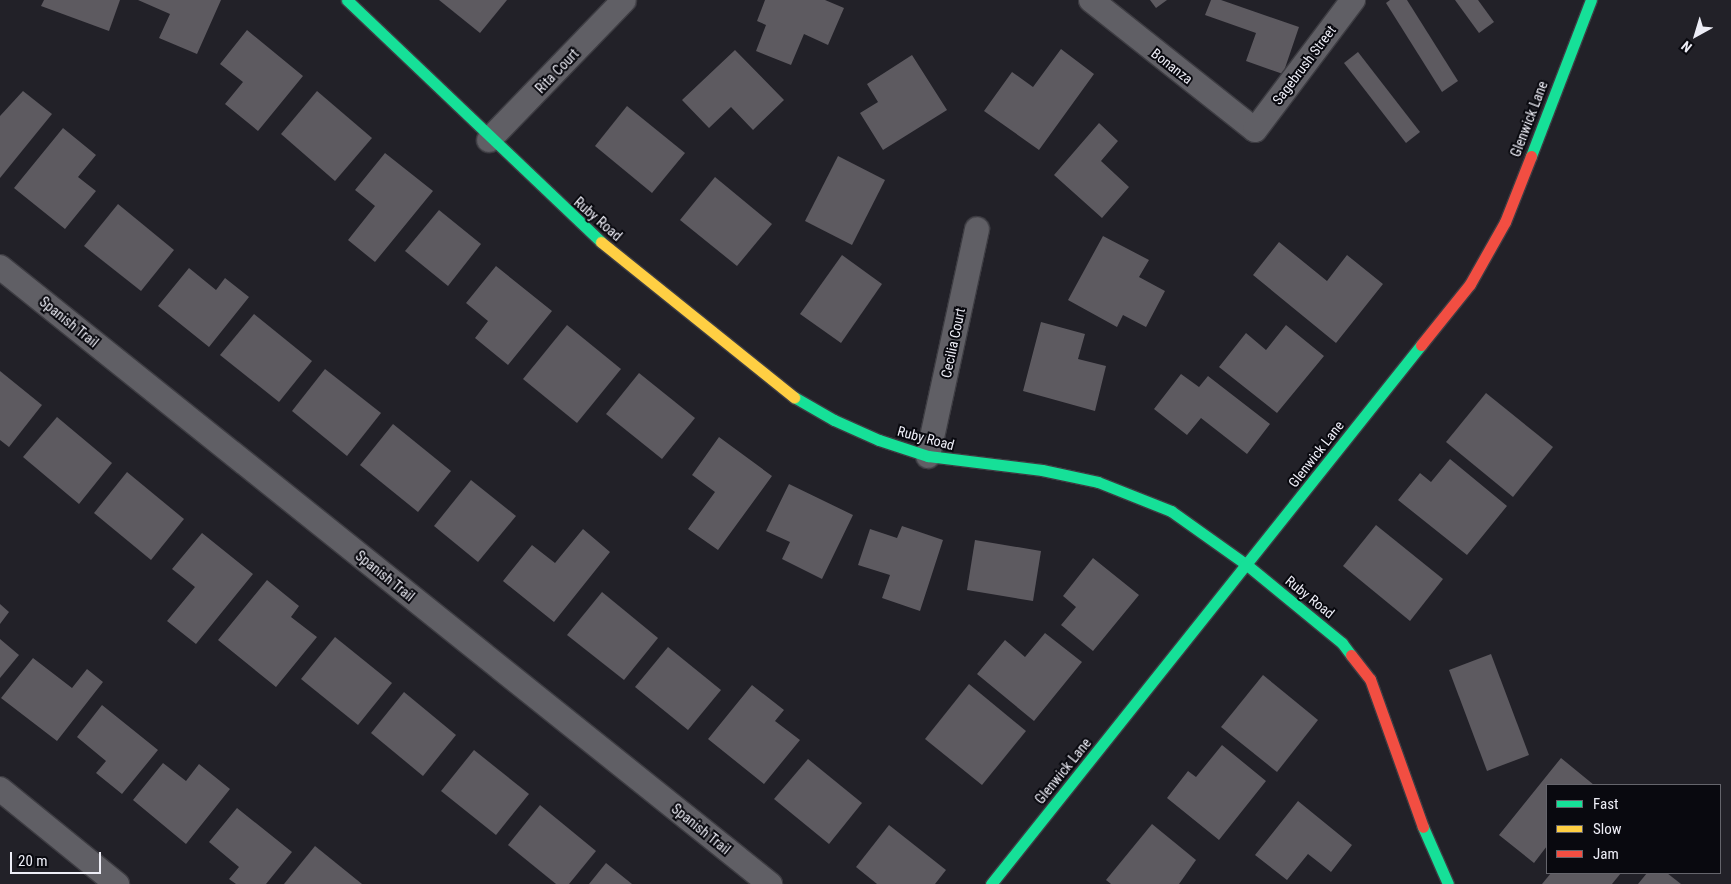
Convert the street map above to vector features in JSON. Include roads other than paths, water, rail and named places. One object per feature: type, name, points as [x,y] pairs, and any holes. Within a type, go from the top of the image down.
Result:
[{"type":"street","name":"Ruby Road","points":[[347,0],[489,140],[580,224],[786,391],[834,420],[879,440],[928,456],[967,463],[1042,470],[1098,482],[1171,511],[1247,565],[1342,643],[1370,679],[1432,853],[1448,884]]},
{"type":"street","name":"Rita Court","points":[[489,140],[624,0]]},
{"type":"street","name":"Bonanza","points":[[1090,0],[1255,130]]},
{"type":"street","name":"Sagebrush Street","points":[[1255,130],[1353,0]]},
{"type":"street","name":"Glenwick Lane","points":[[991,884],[1470,284],[1505,222],[1590,0]]},
{"type":"street","name":"Cecilia Court","points":[[928,456],[977,229]]},
{"type":"street","name":"Spanish Trail","points":[[0,267],[770,884]]},
{"type":"street","points":[[0,789],[117,884]]}]
